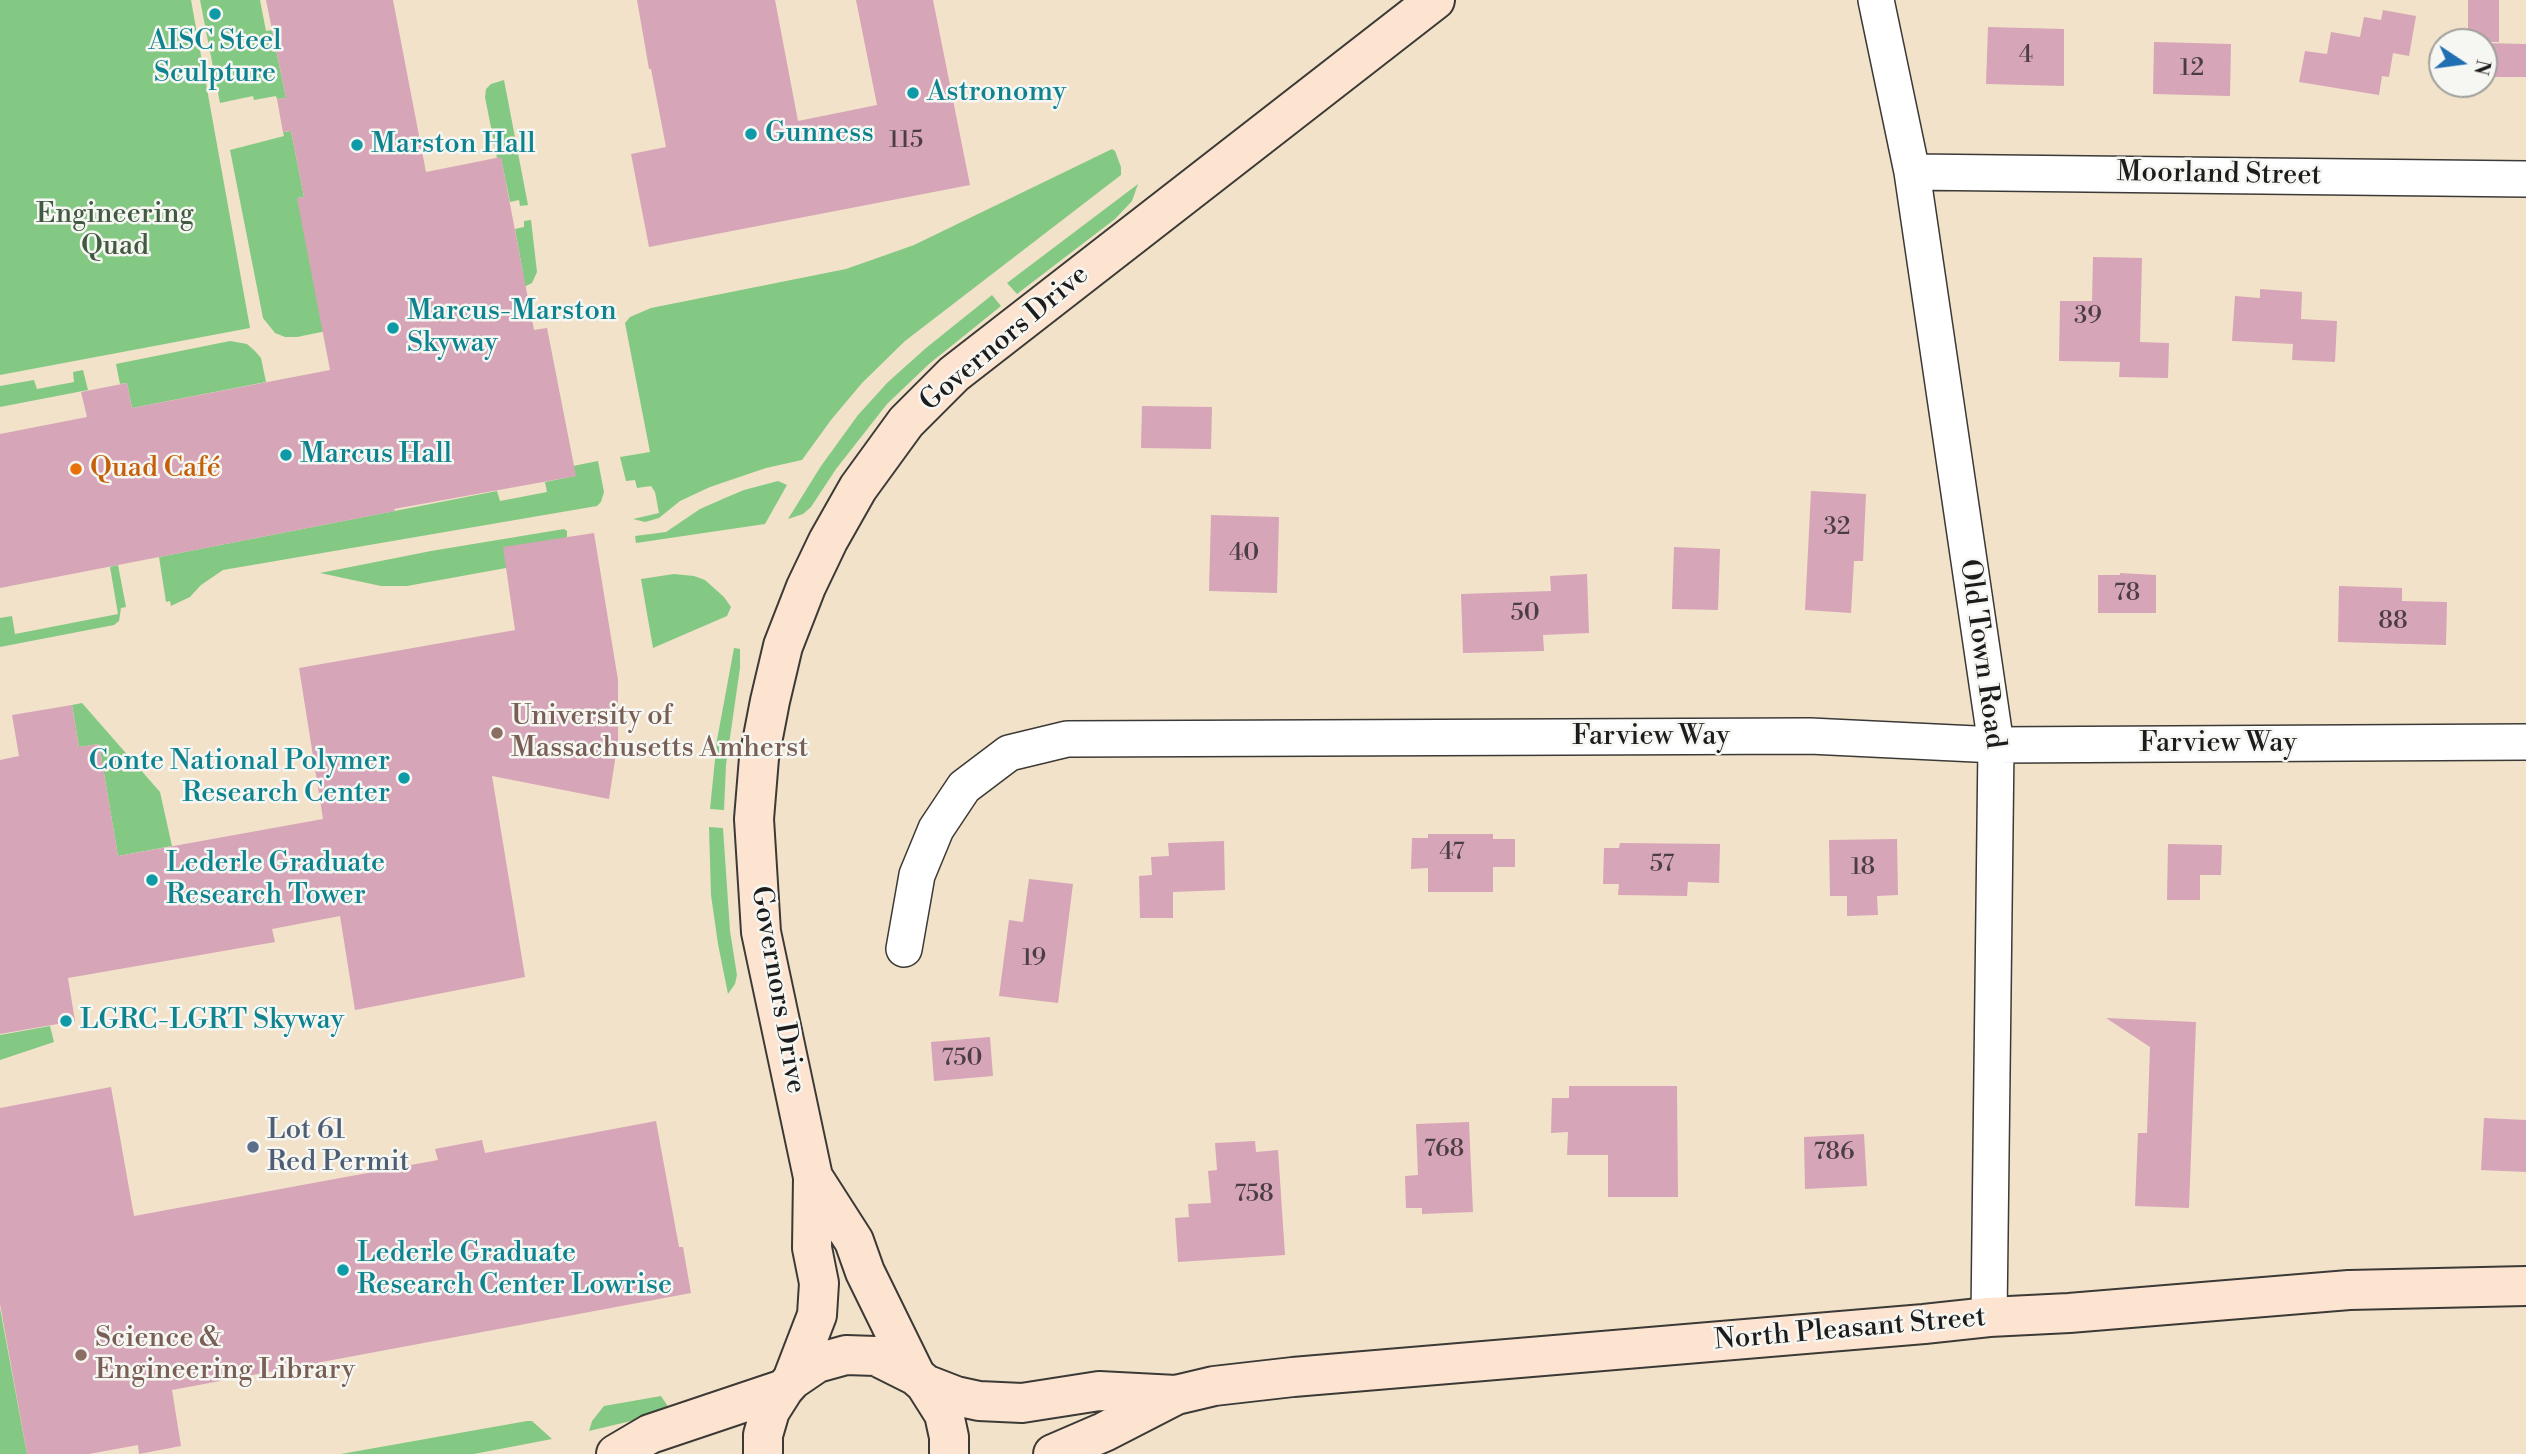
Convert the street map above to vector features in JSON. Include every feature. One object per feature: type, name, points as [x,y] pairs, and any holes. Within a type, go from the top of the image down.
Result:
[{"type":"main road","name":"Governors Drive","points":[[763,1454],[763,1435],[770,1411],[788,1385],[817,1315],[819,1283],[812,1248],[813,1177],[761,932],[754,819],[759,758],[770,701],[783,646],[806,587],[858,488],[906,422],[954,374],[1310,100],[1435,0]]},
{"type":"main road","name":"Governors Drive","points":[[813,1177],[854,1241],[870,1283],[920,1380],[944,1414],[949,1437],[949,1454]]},
{"type":"main road","name":"North Pleasant Street","points":[[788,1385],[817,1363],[846,1355],[876,1356],[920,1380],[967,1398],[1023,1403],[1099,1391],[1176,1395],[1214,1387],[1293,1377],[1989,1317],[2349,1290],[2526,1286]]},
{"type":"main road","points":[[616,1454],[650,1434],[788,1385]]},
{"type":"main road","name":"North Pleasant Street","points":[[1053,1454],[1104,1432],[1176,1395]]},
{"type":"street","name":"Old Town Road","points":[[1876,0],[1912,172],[1996,745],[1989,1317]]},
{"type":"street","name":"Moorland Street","points":[[1912,172],[2526,179]]},
{"type":"street","name":"Farview Way","points":[[904,949],[917,875],[936,829],[964,787],[1009,753],[1067,739],[1810,736],[1996,745],[2526,742]]},
{"type":"green space","name":"Engineering Quad","points":[[0,0],[191,0],[250,328],[0,375]]},
{"type":"green space","points":[[200,0],[260,0],[266,31],[272,30],[286,98],[277,99],[276,96],[254,100],[253,96],[220,103]]},
{"type":"green space","points":[[504,80],[528,205],[520,206],[519,200],[510,202],[501,158],[497,158],[485,97],[486,89],[491,84]]},
{"type":"green space","points":[[291,131],[304,197],[298,198],[346,327],[285,337],[275,333],[263,318],[230,150],[284,136],[283,132]]},
{"type":"green space","points":[[1112,149],[1121,167],[1121,175],[905,341],[862,383],[802,460],[766,468],[710,487],[680,501],[659,518],[645,522],[633,519],[659,513],[655,492],[651,486],[637,488],[635,480],[626,481],[620,457],[650,452],[625,323],[630,317],[651,308],[846,269],[914,245]]},
{"type":"green space","points":[[1138,184],[1132,201],[1115,219],[1017,294],[1007,283]]},
{"type":"green space","points":[[531,220],[537,272],[532,283],[518,290],[468,284],[523,273],[515,229],[524,227],[524,221]]},
{"type":"green space","points":[[992,295],[1001,306],[929,364],[887,404],[836,469],[811,507],[803,514],[788,519],[821,466],[858,415],[888,382]]},
{"type":"green space","points":[[230,341],[247,344],[255,351],[261,358],[266,382],[132,408],[127,383],[120,384],[116,364]]},
{"type":"green space","points":[[83,370],[88,390],[0,407],[0,386],[34,380],[37,389],[74,382],[73,372]]},
{"type":"green space","points":[[598,461],[604,492],[597,506],[223,570],[201,585],[190,597],[171,606],[170,601],[166,602],[159,557],[497,491],[500,501],[547,492],[545,482],[575,476],[573,466]]},
{"type":"green space","points":[[778,481],[787,485],[765,524],[636,543],[635,536],[666,532],[700,509],[744,490]]},
{"type":"green space","points":[[564,529],[567,531],[567,537],[506,568],[407,586],[381,586],[320,573],[431,551]]},
{"type":"green space","points":[[118,565],[126,607],[121,608],[119,621],[114,625],[0,647],[0,618],[12,616],[15,634],[118,614],[110,567]]},
{"type":"green space","points":[[674,574],[705,580],[731,607],[727,616],[653,648],[641,579]]},
{"type":"green space","points":[[734,648],[740,649],[740,668],[726,765],[724,810],[710,809],[717,740]]},
{"type":"green space","points":[[82,703],[160,792],[172,846],[118,856],[99,744],[79,747],[72,705]]},
{"type":"green space","points":[[709,827],[723,828],[730,931],[737,975],[728,994],[711,895]]},
{"type":"green space","points":[[50,1026],[54,1042],[0,1060],[0,1035]]},
{"type":"green space","points":[[0,1308],[27,1454],[0,1454]]},
{"type":"green space","points":[[661,1396],[669,1408],[635,1420],[589,1431],[592,1421],[604,1406]]},
{"type":"green space","points":[[532,1421],[552,1439],[474,1454],[341,1454]]},
{"type":"building","points":[[266,0],[393,0],[426,172],[501,157],[534,330],[547,328],[576,476],[394,509],[395,511],[0,588],[0,434],[87,417],[81,392],[127,383],[132,408],[330,370],[297,198],[304,197],[291,131],[283,132],[277,99],[286,98]]},
{"type":"building","name":"Gunness","points":[[637,0],[775,0],[798,121],[877,105],[856,0],[933,0],[970,185],[649,247],[631,154],[666,147]]},
{"type":"building","points":[[2468,0],[2499,0],[2499,42],[2498,28],[2468,28]]},
{"type":"building","points":[[2383,10],[2416,16],[2409,56],[2393,53],[2389,77],[2382,76],[2379,95],[2299,82],[2305,51],[2327,54],[2331,32],[2360,37],[2364,17],[2381,20]]},
{"type":"building","points":[[1988,27],[2064,29],[2064,86],[1986,84]]},
{"type":"building","points":[[2154,42],[2231,44],[2230,96],[2153,94]]},
{"type":"building","points":[[2498,43],[2526,44],[2526,77],[2498,77]]},
{"type":"building","points":[[2093,257],[2142,258],[2140,342],[2169,343],[2168,378],[2119,377],[2120,362],[2059,361],[2060,301],[2092,301]]},
{"type":"building","points":[[2260,289],[2302,292],[2301,319],[2337,321],[2335,362],[2292,360],[2293,344],[2232,341],[2235,296],[2260,298]]},
{"type":"building","points":[[1142,406],[1212,407],[1211,449],[1141,448]]},
{"type":"building","points":[[1811,491],[1866,494],[1863,561],[1854,561],[1851,613],[1805,610]]},
{"type":"building","points":[[1211,515],[1279,517],[1277,593],[1209,591]]},
{"type":"building","name":"Conte National Polymer Research Center","points":[[594,533],[618,680],[618,741],[609,799],[492,776],[525,977],[355,1010],[340,916],[272,929],[275,942],[68,978],[75,1021],[0,1034],[0,760],[19,756],[12,715],[72,705],[79,747],[99,744],[118,856],[323,819],[299,668],[515,630],[503,547]]},
{"type":"building","points":[[1674,547],[1720,549],[1718,610],[1672,609]]},
{"type":"building","points":[[1587,574],[1589,633],[1543,635],[1544,651],[1463,653],[1461,594],[1551,591],[1550,576]]},
{"type":"building","points":[[2098,575],[2156,575],[2156,613],[2098,613]]},
{"type":"building","points":[[2339,586],[2402,588],[2402,601],[2447,602],[2446,645],[2338,642]]},
{"type":"building","points":[[1428,834],[1493,834],[1493,839],[1515,839],[1515,867],[1493,867],[1493,892],[1428,892],[1428,868],[1411,869],[1412,838],[1428,838]]},
{"type":"building","points":[[1897,839],[1898,895],[1877,896],[1878,915],[1847,916],[1847,896],[1830,896],[1829,840]]},
{"type":"building","points":[[1224,841],[1225,890],[1173,892],[1173,918],[1140,918],[1139,876],[1152,875],[1151,857],[1169,856],[1168,843]]},
{"type":"building","points":[[1620,843],[1720,844],[1719,883],[1688,882],[1687,896],[1618,895],[1619,884],[1603,884],[1604,848],[1619,848]]},
{"type":"building","points":[[2168,844],[2222,845],[2221,875],[2200,875],[2200,900],[2167,900]]},
{"type":"building","points":[[1029,879],[1073,884],[1058,1003],[999,996],[1009,920],[1023,922]]},
{"type":"building","points":[[2106,1018],[2196,1022],[2189,1208],[2135,1206],[2138,1133],[2147,1133],[2150,1047]]},
{"type":"building","points":[[990,1037],[993,1076],[934,1081],[931,1042]]},
{"type":"building","points":[[1569,1086],[1677,1086],[1678,1197],[1608,1197],[1608,1155],[1567,1155],[1568,1132],[1551,1133],[1552,1098],[1569,1098]]},
{"type":"building","name":"Lederle Graduate Research Center Lowrise","points":[[111,1087],[134,1216],[438,1160],[435,1149],[482,1140],[485,1153],[656,1121],[679,1247],[683,1247],[691,1293],[172,1390],[181,1446],[139,1454],[138,1445],[89,1454],[27,1454],[0,1304],[0,1108]]},
{"type":"building","points":[[2484,1118],[2526,1120],[2526,1172],[2481,1170]]},
{"type":"building","points":[[1469,1122],[1473,1212],[1422,1214],[1422,1208],[1406,1208],[1405,1176],[1418,1175],[1416,1124]]},
{"type":"building","points":[[1864,1134],[1867,1186],[1805,1189],[1804,1137]]},
{"type":"building","points":[[1255,1141],[1256,1152],[1278,1150],[1285,1255],[1178,1262],[1175,1218],[1189,1217],[1188,1204],[1211,1203],[1208,1171],[1217,1170],[1215,1143]]},
{"type":"place","name":"AISC Steel Sculpture","points":[[215,14]]},
{"type":"place","name":"Astronomy","points":[[913,93]]},
{"type":"place","name":"Gunness","points":[[751,134]]},
{"type":"place","name":"Marston Hall","points":[[357,145]]},
{"type":"place","name":"Marcus-Marston Skyway","points":[[393,328]]},
{"type":"place","name":"Marcus Hall","points":[[286,455]]},
{"type":"place","name":"Quad Café","points":[[76,469]]},
{"type":"place","name":"University of Massachusetts Amherst","points":[[497,733]]},
{"type":"place","name":"Conte National Polymer Research Center","points":[[404,778]]},
{"type":"place","name":"Lederle Graduate Research Tower","points":[[152,880]]},
{"type":"place","name":"LGRC-LGRT Skyway","points":[[66,1021]]},
{"type":"place","name":"Lot 61 Red Permit","points":[[253,1147]]},
{"type":"place","name":"Lederle Graduate Research Center Lowrise","points":[[343,1270]]},
{"type":"place","name":"Science & Engineering Library","points":[[81,1355]]}]
